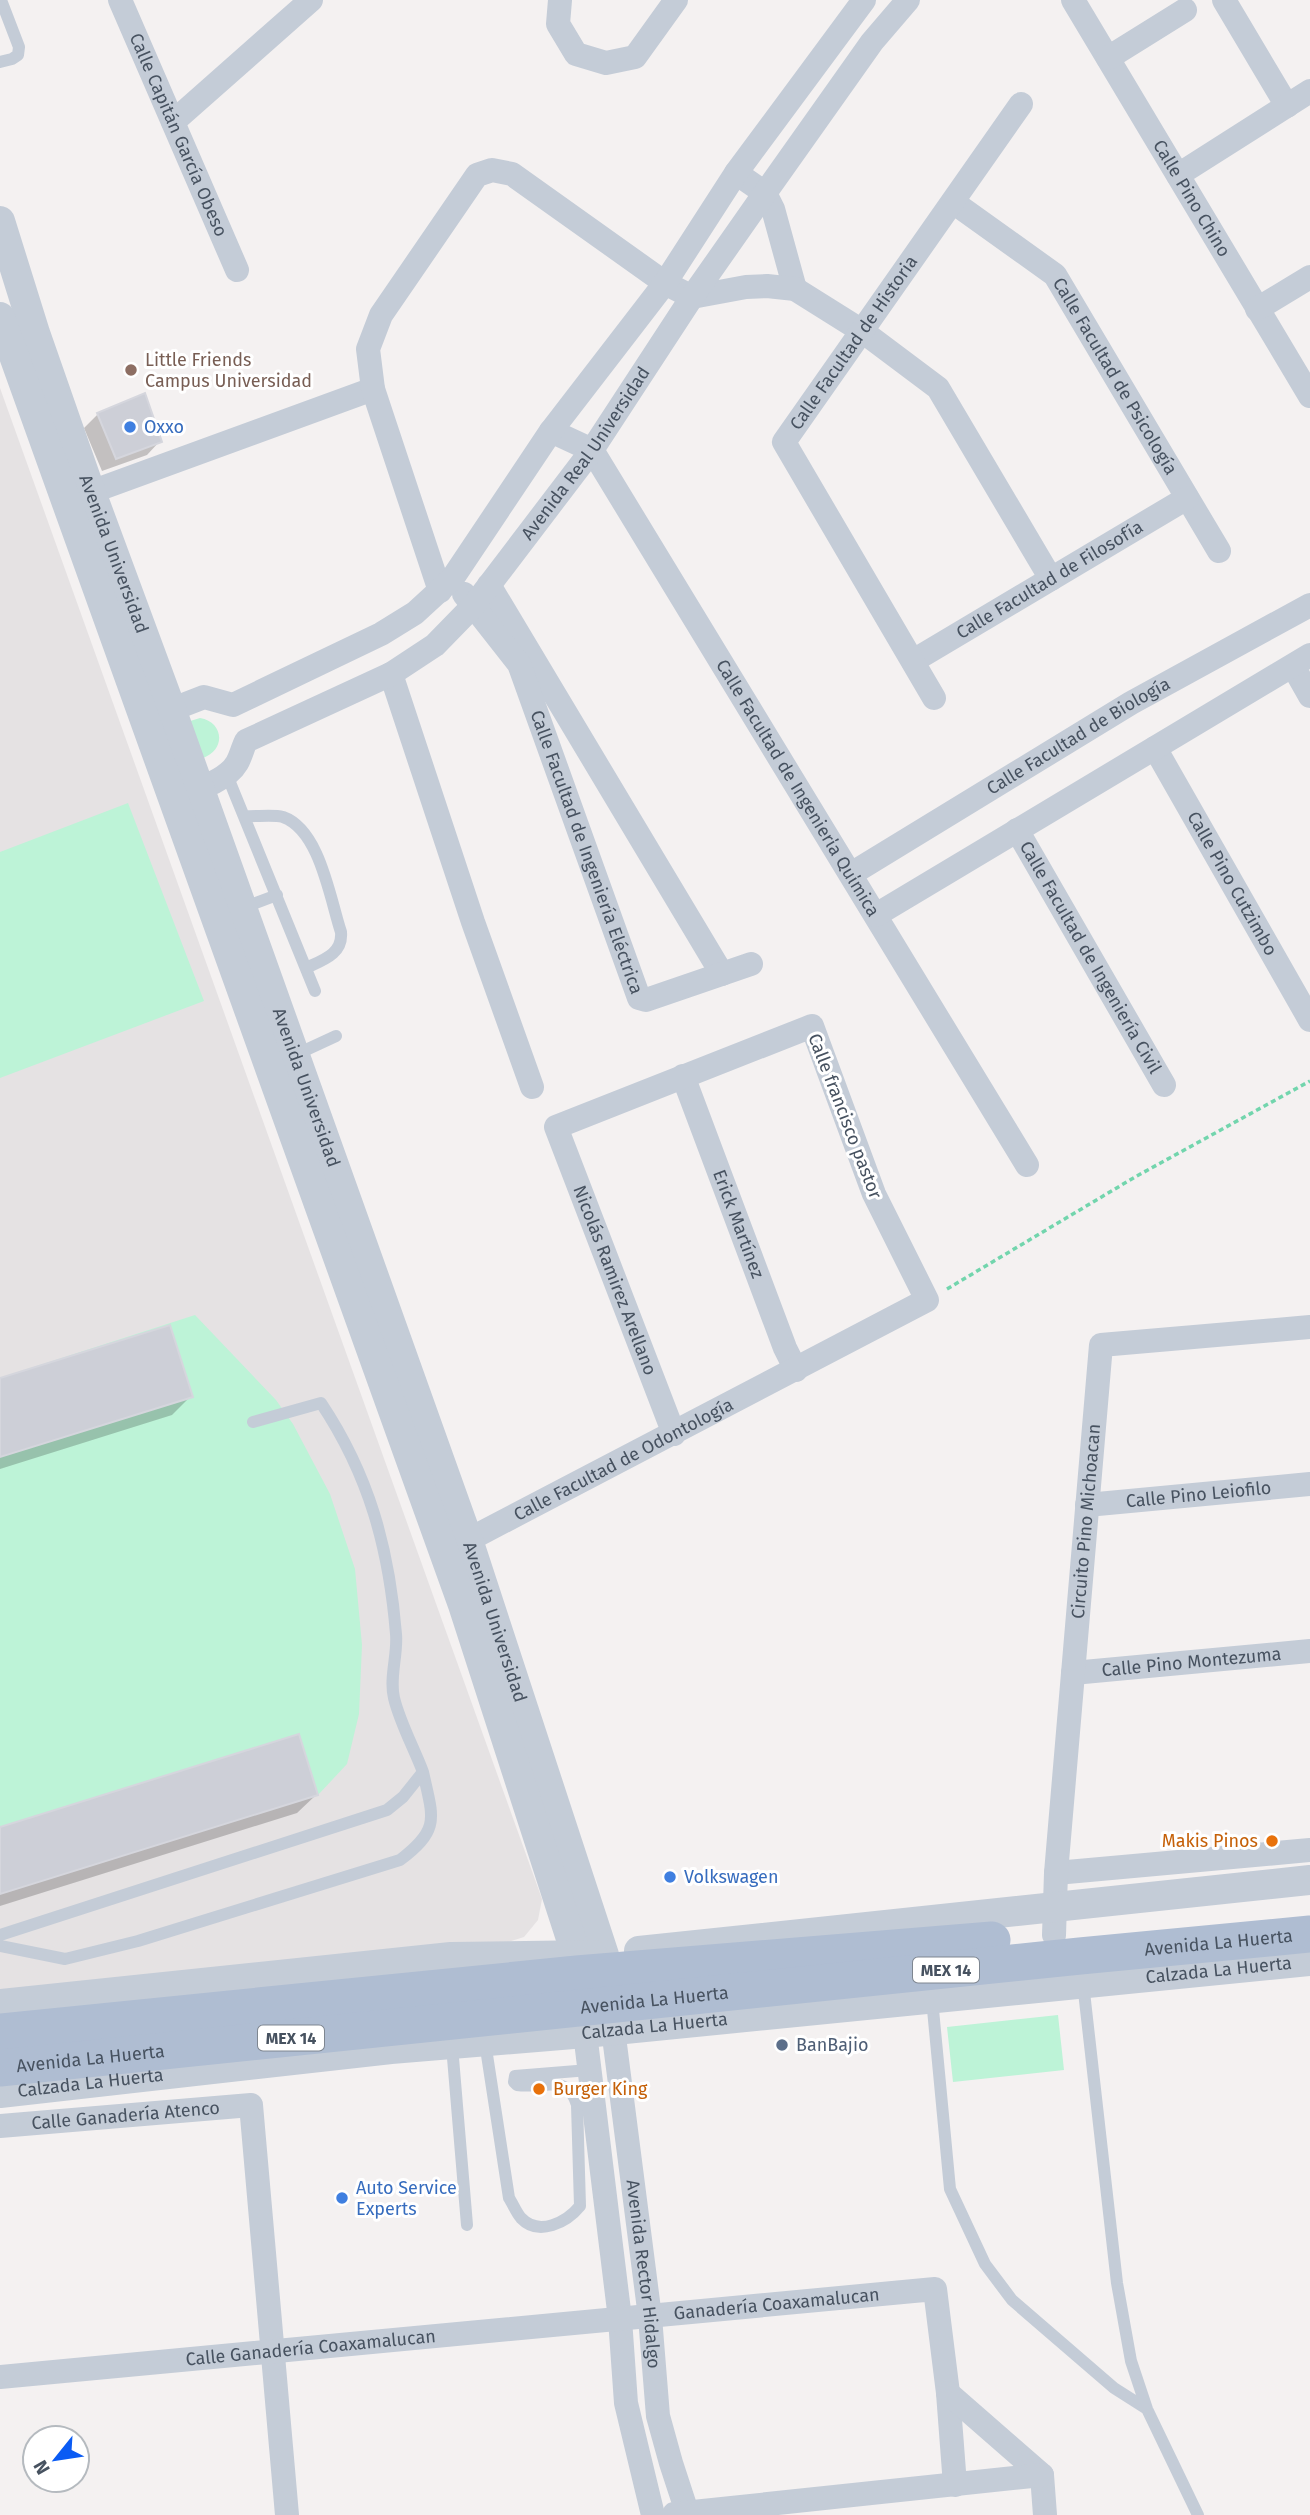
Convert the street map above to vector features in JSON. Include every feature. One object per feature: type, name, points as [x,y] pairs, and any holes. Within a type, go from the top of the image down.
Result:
[{"type":"main road","name":"Avenida La Huerta","points":[[0,2032],[594,1992],[1068,1945],[1310,1911]]},
{"type":"main road","name":"Avenida La Huerta","points":[[1068,1945],[1310,1934]]},
{"type":"main road","name":"Avenida La Huerta","points":[[0,2068],[196,2060],[594,1992]]},
{"type":"street","name":"Calle Capitán García Obeso","points":[[120,0],[237,270]]},
{"type":"street","points":[[173,122],[311,0]]},
{"type":"street","points":[[560,0],[558,24],[576,54],[606,63],[635,57],[676,0]]},
{"type":"street","name":"Avenida Real Universidad","points":[[157,714],[204,697],[233,705],[381,634],[415,613],[446,585],[551,431],[665,283],[736,173],[864,0]]},
{"type":"street","name":"Avenida Real Universidad","points":[[227,775],[237,763],[246,741],[391,674],[435,645],[474,606],[592,450],[692,297],[765,193],[872,43],[908,0]]},
{"type":"street","name":"Calle Pino Chino","points":[[1073,0],[1310,396]]},
{"type":"street","points":[[1224,0],[1287,106]]},
{"type":"street","points":[[1108,58],[1185,10]]},
{"type":"street","points":[[1178,174],[1310,91]]},
{"type":"street","name":"Calle Facultad de Historia","points":[[934,698],[784,442],[1021,104]]},
{"type":"street","points":[[446,585],[373,389],[368,349],[381,315],[477,175],[492,170],[512,174],[665,283],[692,297],[746,287],[795,289],[862,331],[939,388],[1051,579]]},
{"type":"street","points":[[736,173],[765,193],[773,209],[795,289]]},
{"type":"street","name":"Calle Facultad de Psicología","points":[[953,202],[1055,275],[1219,551]]},
{"type":"street","name":"Avenida Universidad","points":[[0,221],[90,492],[157,714]]},
{"type":"street","points":[[1257,309],[1310,277]]},
{"type":"street","name":"Avenida Universidad","points":[[0,317],[157,714],[594,1992]]},
{"type":"street","points":[[90,492],[373,389]]},
{"type":"street","points":[[551,431],[592,450]]},
{"type":"street","name":"Calle Facultad de Ingenierίa Quίmica","points":[[592,450],[1027,1165]]},
{"type":"street","name":"Calle Facultad de Filosofía","points":[[913,661],[1187,498]]},
{"type":"street","name":"Calle Facultad de Ingeniería Eléctrica","points":[[446,585],[474,606],[526,659],[639,998],[646,1000],[751,964]]},
{"type":"street","name":"Calle Facultad de Ingeniería Eléctrica","points":[[489,585],[526,659],[722,974]]},
{"type":"street","name":"Calle Facultad de Biología","points":[[851,874],[1131,704],[1310,605]]},
{"type":"street","points":[[876,915],[1301,661],[1310,696]]},
{"type":"street","points":[[391,674],[472,922],[532,1087]]},
{"type":"street","name":"Calle Pino Cutzimbo","points":[[1156,748],[1310,1020]]},
{"type":"street","points":[[185,793],[227,775]]},
{"type":"street","name":"Avenida Universidad","points":[[185,793],[241,909],[468,1540],[594,1992]]},
{"type":"street","name":"Calle Facultad de Ingeniería Civil","points":[[1017,830],[1164,1085]]},
{"type":"street","name":"Calle francisco pastor","points":[[556,1127],[811,1026],[874,1194],[928,1300]]},
{"type":"street","name":"Erick Martínez","points":[[683,1076],[785,1349],[788,1375]]},
{"type":"street","name":"Nicolás Ramirez Arellano","points":[[556,1127],[664,1415],[674,1434]]},
{"type":"street","name":"Calle Facultad de Odontología","points":[[468,1540],[928,1300]]},
{"type":"street","name":"Circuito Pino Michoacan","points":[[1068,1945],[1056,1873],[1101,1345],[1310,1327]]},
{"type":"street","name":"Calle Pino Leiofilo","points":[[1087,1505],[1310,1484]]},
{"type":"street","name":"Calle Pino Montezuma","points":[[1073,1673],[1310,1651]]},
{"type":"street","points":[[1056,1873],[1310,1850]]},
{"type":"street","name":"Calzada La Huerta","points":[[0,2004],[451,1957],[594,1992],[932,1999],[1068,1945],[1310,1880]]},
{"type":"street","name":"Calzada La Huerta","points":[[1068,1945],[1310,1961]]},
{"type":"street","name":"Calzada La Huerta","points":[[0,2093],[196,2060],[452,2046],[485,2041],[594,1992]]},
{"type":"street","name":"Avenida Rector Hidalgo","points":[[594,1992],[590,2070],[620,2319],[626,2403],[652,2515]]},
{"type":"street","name":"Avenida Rector Hidalgo","points":[[594,1992],[631,2166],[650,2317],[658,2416],[688,2514]]},
{"type":"street","name":"Calle Ganadería Atenco","points":[[0,2126],[251,2105],[274,2351]]},
{"type":"street","points":[[602,2168],[631,2166]]},
{"type":"street","name":"Ganadería Coaxamalucan","points":[[620,2319],[935,2289],[948,2393]]},
{"type":"street","name":"Calle Ganadería Coaxamalucan","points":[[0,2377],[620,2319]]},
{"type":"street","points":[[274,2351],[287,2515]]},
{"type":"street","points":[[948,2393],[1042,2475],[1045,2515]]},
{"type":"street","points":[[948,2393],[955,2485]]},
{"type":"street","points":[[652,2515],[688,2514],[1042,2475]]},
{"type":"lane","points":[[0,62],[18,55],[19,47],[1,0]]},
{"type":"lane","points":[[227,775],[315,990]]},
{"type":"lane","points":[[244,817],[281,817],[297,825],[314,845],[342,942],[326,959],[306,968]]},
{"type":"lane","points":[[241,909],[277,895]]},
{"type":"lane","points":[[294,1055],[336,1036]]},
{"type":"lane","points":[[0,1946],[65,1959],[138,1941],[400,1860],[421,1844],[433,1819],[423,1772],[393,1696],[396,1637],[387,1559],[370,1498],[336,1425],[321,1403],[253,1422]]},
{"type":"lane","points":[[0,1935],[387,1810],[403,1797],[423,1772]]},
{"type":"lane","points":[[1068,1945],[1117,2283],[1131,2361],[1147,2409],[1198,2515]]},
{"type":"lane","points":[[932,1999],[950,2189],[985,2264],[1012,2300],[1114,2388],[1147,2409]]},
{"type":"lane","points":[[485,2041],[509,2198],[522,2218],[541,2227],[555,2225],[572,2216],[580,2206],[577,2105],[573,2092],[565,2085],[517,2085],[514,2082],[515,2076],[590,2070]]},
{"type":"lane","points":[[452,2046],[467,2225]]},
{"type":"path","points":[[928,1300],[1135,1177],[1310,1081]]},
{"type":"shaded area","points":[[0,388],[542,1899],[538,1920],[524,1937],[502,1944],[0,1992]]},
{"type":"green space","points":[[200,718],[214,725],[219,736],[216,749],[203,758],[187,722]]},
{"type":"green space","points":[[128,803],[204,1001],[0,1078],[0,852]]},
{"type":"green space","points":[[195,1315],[276,1400],[293,1424],[330,1494],[355,1569],[362,1645],[359,1714],[347,1764],[318,1795],[0,1894],[0,1378]]},
{"type":"green space","points":[[1058,2015],[1064,2070],[953,2082],[947,2027]]},
{"type":"building","name":"Oxxo","points":[[145,393],[162,442],[116,459],[97,413]]},
{"type":"building","points":[[170,1325],[193,1397],[0,1457],[0,1378]]},
{"type":"building","points":[[299,1734],[318,1795],[0,1894],[0,1827]]},
{"type":"place","name":"Little Friends Campus Universidad","points":[[131,370]]},
{"type":"place","name":"Oxxo","points":[[130,427]]},
{"type":"place","name":"Makis Pinos","points":[[1272,1841]]},
{"type":"place","name":"Volkswagen","points":[[670,1877]]},
{"type":"place","name":"BanBajio","points":[[782,2045]]},
{"type":"place","name":"Burger King","points":[[539,2089]]},
{"type":"place","name":"Auto Service Experts","points":[[342,2198]]}]
